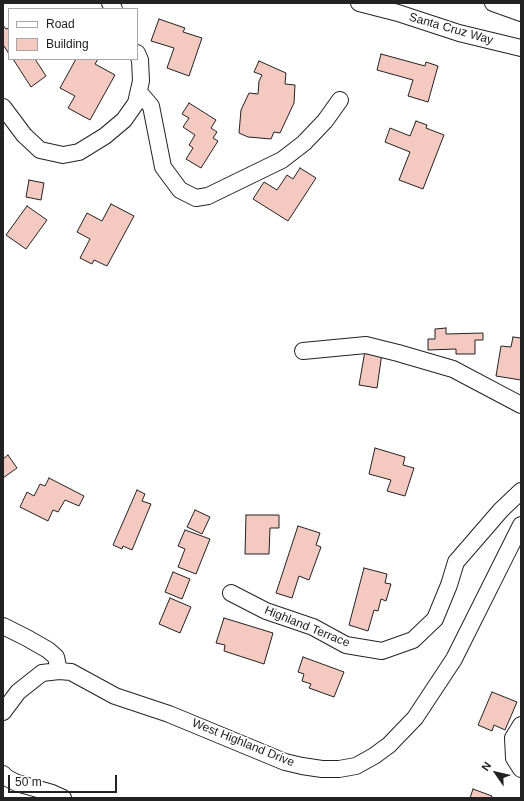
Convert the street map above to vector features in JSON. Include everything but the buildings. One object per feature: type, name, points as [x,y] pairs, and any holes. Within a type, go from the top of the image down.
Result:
[{"type":"street","name":"Santa Cruz Way","points":[[359,3],[398,13],[459,33],[521,48]]},
{"type":"street","points":[[493,3],[521,13]]},
{"type":"street","points":[[3,107],[24,135],[40,150],[63,154],[79,152],[105,136],[124,120],[136,103],[141,81],[140,60],[138,55]]},
{"type":"street","points":[[138,92],[151,106],[163,167],[180,190],[196,198],[208,196],[282,160],[304,143],[325,121],[340,100]]},
{"type":"street","points":[[303,351],[366,345],[453,369],[521,405]]},
{"type":"street","name":"Highland Terrace","points":[[231,593],[266,611],[313,627],[346,645],[382,651],[413,640],[435,619],[449,585],[456,562],[501,510],[521,491]]},
{"type":"street","name":"West Highland Drive","points":[[3,712],[18,692],[29,682],[42,674],[59,671],[71,672],[115,696],[169,714],[285,762],[322,769],[339,769],[356,766],[374,756],[389,745],[415,718],[454,659],[521,525]]},
{"type":"street","points":[[3,626],[48,650],[56,657],[59,671]]},
{"type":"street","points":[[521,725],[513,738],[514,758],[521,769]]},
{"type":"street","points":[[3,774],[7,778],[17,783],[52,793],[63,798]]}]
